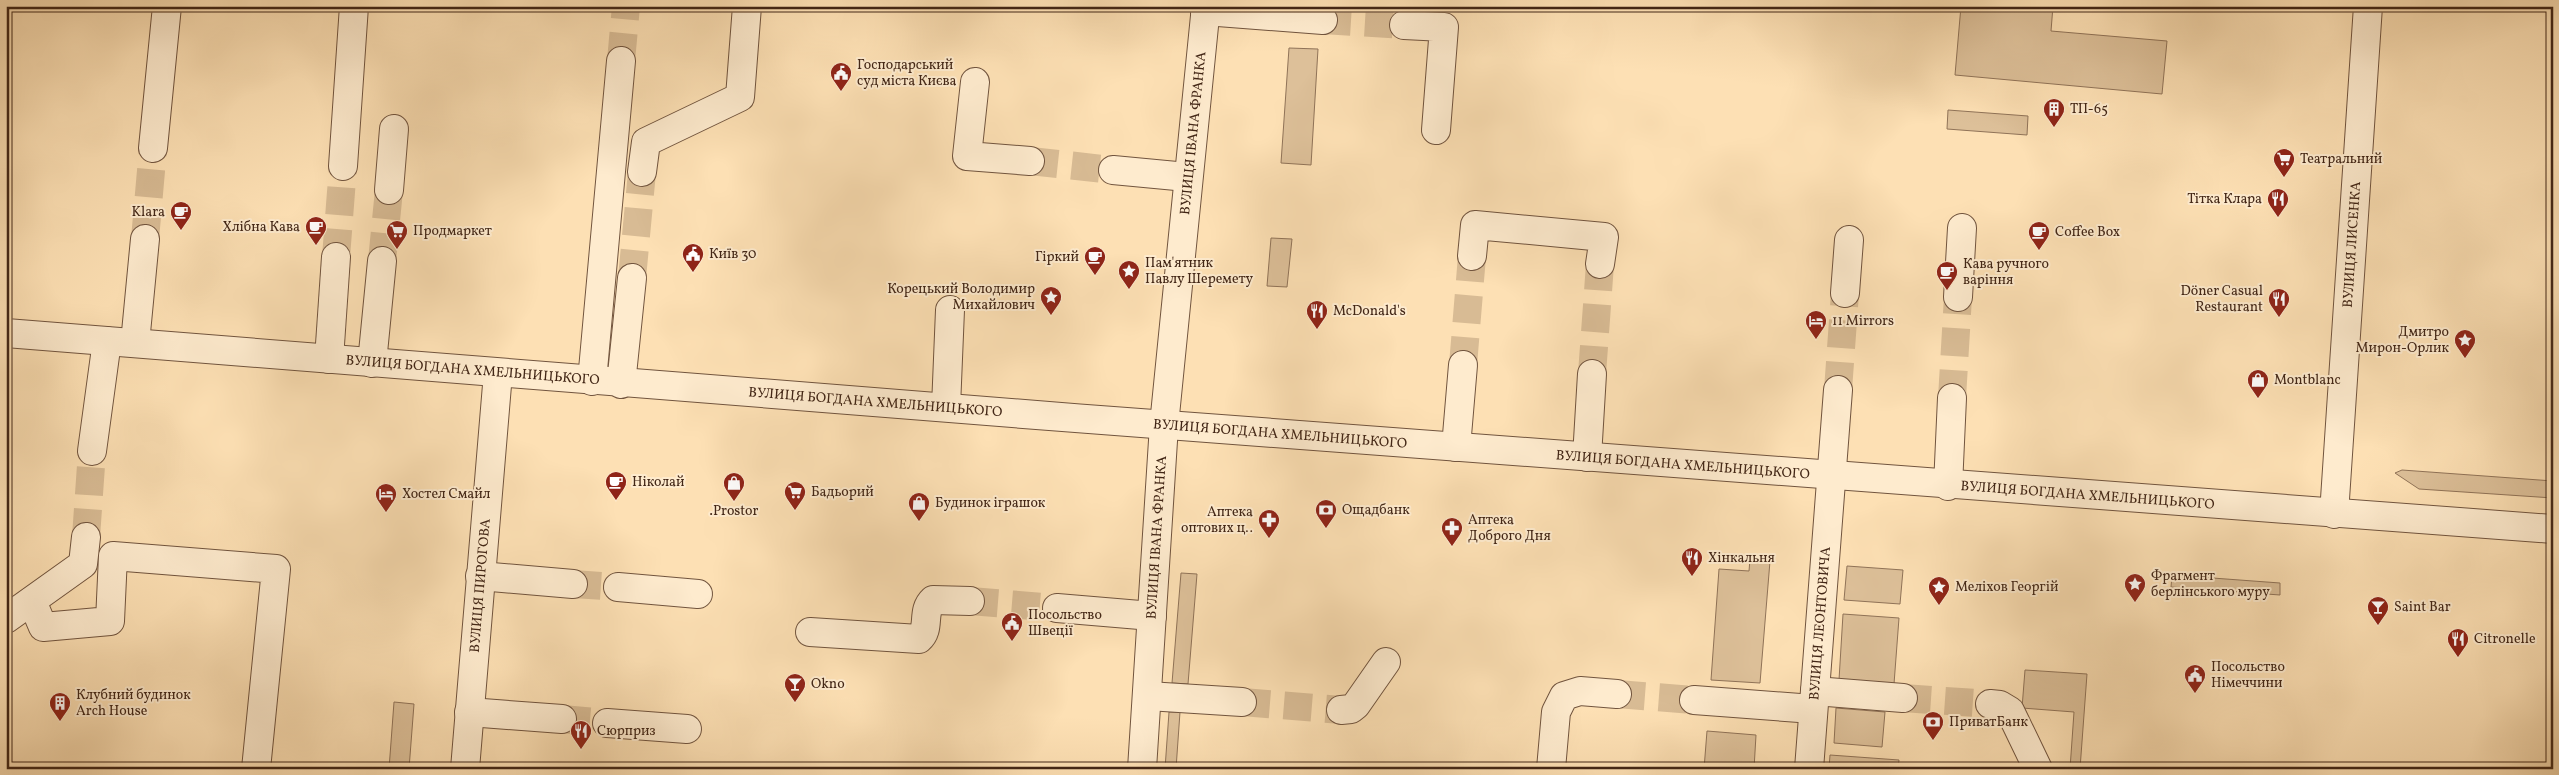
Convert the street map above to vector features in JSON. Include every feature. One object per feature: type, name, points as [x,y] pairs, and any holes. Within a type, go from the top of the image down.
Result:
[{"type":"street","points":[[153,148],[166,6]]},
{"type":"street","points":[[343,166],[354,6]]},
{"type":"street","points":[[642,172],[646,142],[740,97],[747,6]]},
{"type":"street","name":"ВУЛИЦЯ ЛИСЕНКА","points":[[2334,514],[2368,6]]},
{"type":"street","points":[[1206,9],[1323,20]]},
{"type":"street","name":"ВУЛИЦЯ ІВАНА ФРАНКА","points":[[1142,769],[1164,425],[1187,177],[1206,9]]},
{"type":"street","points":[[1404,25],[1444,27],[1436,130]]},
{"type":"street","points":[[592,381],[621,60]]},
{"type":"street","points":[[975,82],[967,156],[1030,161]]},
{"type":"street","points":[[389,190],[394,130]]},
{"type":"street","points":[[1113,170],[1187,177]]},
{"type":"street","points":[[1472,256],[1475,225],[1604,237],[1600,264]]},
{"type":"street","points":[[1958,297],[1962,228]]},
{"type":"street","points":[[135,344],[145,239]]},
{"type":"street","points":[[1845,293],[1849,240]]},
{"type":"street","points":[[329,359],[336,257]]},
{"type":"street","points":[[372,363],[382,261]]},
{"type":"street","points":[[621,384],[632,278]]},
{"type":"street","points":[[946,407],[950,310]]},
{"type":"street","name":"ВУЛИЦЯ БОГДАНА ХМЕЛЬНИЦЬКОГО","points":[[6,333],[621,384],[1456,446],[1830,478],[2553,529]]},
{"type":"street","points":[[92,451],[107,341]]},
{"type":"street","points":[[1456,446],[1463,365]]},
{"type":"street","name":"ВУЛИЦЯ ПИРОГОВА","points":[[465,769],[498,373]]},
{"type":"street","points":[[1587,457],[1592,374]]},
{"type":"street","name":"ВУЛИЦЯ ЛЕОНТОВИЧА","points":[[1809,769],[1838,390]]},
{"type":"street","points":[[1948,486],[1952,398]]},
{"type":"street","points":[[6,619],[83,564],[86,537]]},
{"type":"street","points":[[32,601],[43,627],[110,621],[113,556],[276,569],[256,769]]},
{"type":"street","points":[[480,576],[573,584]]},
{"type":"street","points":[[618,587],[698,594]]},
{"type":"street","points":[[810,632],[919,639],[925,630],[927,609],[933,600],[970,601]]},
{"type":"street","points":[[1057,608],[1152,616]]},
{"type":"street","points":[[1341,710],[1352,709],[1356,705],[1386,662]]},
{"type":"street","points":[[1551,769],[1556,712],[1564,696],[1580,691],[1617,694]]},
{"type":"street","points":[[1148,696],[1242,702]]},
{"type":"street","points":[[1694,700],[1903,698]]},
{"type":"street","points":[[1990,704],[2000,704],[2010,711],[2038,769]]},
{"type":"street","points":[[469,712],[562,719]]},
{"type":"street","points":[[606,723],[687,729]]},
{"type":"shaded area","points":[[1961,6],[2053,6],[2051,31],[2167,41],[2162,94],[1955,75]]},
{"type":"shaded area","points":[[1289,48],[1318,49],[1311,165],[1281,163]]},
{"type":"shaded area","points":[[1948,110],[2028,116],[2027,135],[1947,129]]},
{"type":"shaded area","points":[[1271,238],[1292,239],[1287,287],[1267,286]]},
{"type":"shaded area","points":[[2402,470],[2553,481],[2553,498],[2419,489],[2395,473]]},
{"type":"shaded area","points":[[1750,559],[1770,561],[1760,683],[1711,680],[1719,569],[1749,571]]},
{"type":"shaded area","points":[[1847,566],[1903,570],[1900,604],[1844,600]]},
{"type":"shaded area","points":[[1181,573],[1197,574],[1188,684],[1172,683]]},
{"type":"shaded area","points":[[2172,575],[2280,583],[2280,595],[2171,587]]},
{"type":"shaded area","points":[[1843,614],[1899,618],[1894,684],[1839,680]]},
{"type":"shaded area","points":[[2025,670],[2087,674],[2080,769],[2070,769],[2074,712],[2022,708]]},
{"type":"shaded area","points":[[394,702],[414,704],[409,769],[389,769]]},
{"type":"shaded area","points":[[1836,708],[1885,712],[1882,747],[1834,743]]},
{"type":"shaded area","points":[[1169,712],[1180,712],[1176,769],[1165,769]]},
{"type":"shaded area","points":[[1707,731],[1756,735],[1754,769],[1704,769]]},
{"type":"shaded area","points":[[1830,755],[1899,760],[1898,769],[1829,769]]},
{"type":"tunnel","points":[[621,61],[626,6]]},
{"type":"tunnel","points":[[1323,20],[1404,25]]},
{"type":"tunnel","points":[[145,239],[153,148]]},
{"type":"tunnel","points":[[1030,161],[1113,170]]},
{"type":"tunnel","points":[[336,257],[343,166]]},
{"type":"tunnel","points":[[632,278],[642,172]]},
{"type":"tunnel","points":[[382,261],[389,190]]},
{"type":"tunnel","points":[[1463,365],[1472,256]]},
{"type":"tunnel","points":[[1592,374],[1600,264]]},
{"type":"tunnel","points":[[1838,390],[1845,293]]},
{"type":"tunnel","points":[[1952,398],[1958,297]]},
{"type":"tunnel","points":[[86,537],[92,451]]},
{"type":"tunnel","points":[[573,584],[618,587]]},
{"type":"tunnel","points":[[970,601],[1057,608]]},
{"type":"tunnel","points":[[1617,694],[1694,700]]},
{"type":"tunnel","points":[[1903,698],[1990,704]]},
{"type":"tunnel","points":[[1242,702],[1341,710]]},
{"type":"tunnel","points":[[562,719],[607,723]]},
{"type":"place","name":"Господарський суд міста Києва","points":[[841,92]]},
{"type":"place","name":"ТП-65","points":[[2054,128]]},
{"type":"place","name":"Театральний","points":[[2284,178]]},
{"type":"place","name":"Тітка Клара","points":[[2278,218]]},
{"type":"place","name":"Klara","points":[[181,231]]},
{"type":"place","name":"Хлібна Кава","points":[[316,246]]},
{"type":"place","name":"Продмаркет","points":[[397,250]]},
{"type":"place","name":"Coffee Box","points":[[2039,251]]},
{"type":"place","name":"Київ 30","points":[[693,273]]},
{"type":"place","name":"Гіркий","points":[[1095,276]]},
{"type":"place","name":"Пам'ятник Павлу Шеремету","points":[[1129,290]]},
{"type":"place","name":"Кава ручного варіння","points":[[1947,291]]},
{"type":"place","name":"Корецький Володимир Михайлович","points":[[1051,316]]},
{"type":"place","name":"Döner Casual Restaurant","points":[[2279,318]]},
{"type":"place","name":"McDonald's","points":[[1317,330]]},
{"type":"place","name":"11 Mirrors","points":[[1816,340]]},
{"type":"place","name":"Дмитро Мирон-Орлик","points":[[2465,359]]},
{"type":"place","name":"Montblanc","points":[[2258,399]]},
{"type":"place","name":"Ніколай","points":[[616,501]]},
{"type":"place","name":".Prostor","points":[[734,502]]},
{"type":"place","name":"Бадьорий","points":[[795,511]]},
{"type":"place","name":"Хостел Смайл","points":[[386,513]]},
{"type":"place","name":"Будинок іграшок","points":[[919,522]]},
{"type":"place","name":"Ощадбанк","points":[[1326,529]]},
{"type":"place","name":"Аптека оптових ц‥","points":[[1269,539]]},
{"type":"place","name":"Аптека Доброго Дня","points":[[1452,547]]},
{"type":"place","name":"Хінкальня","points":[[1692,577]]},
{"type":"place","name":"Фрагмент берлінського муру","points":[[2135,603]]},
{"type":"place","name":"Меліхов Георгій","points":[[1939,606]]},
{"type":"place","name":"Saint Bar","points":[[2378,626]]},
{"type":"place","name":"Посольство Швеції","points":[[1012,642]]},
{"type":"place","name":"Citronelle","points":[[2458,658]]},
{"type":"place","name":"Посольство Німеччини","points":[[2195,694]]},
{"type":"place","name":"Okno","points":[[795,703]]},
{"type":"place","name":"Клубний будинок Arch House","points":[[60,722]]},
{"type":"place","name":"ПриватБанк","points":[[1933,741]]},
{"type":"place","name":"Сюрприз","points":[[581,750]]}]
